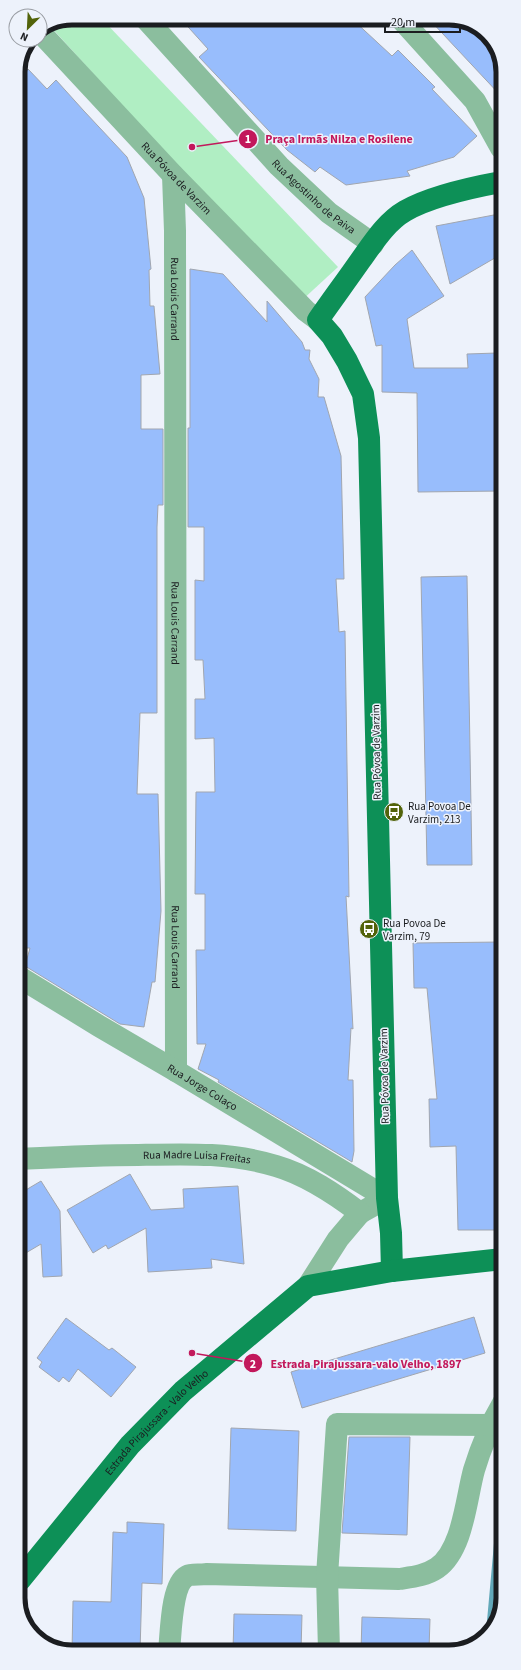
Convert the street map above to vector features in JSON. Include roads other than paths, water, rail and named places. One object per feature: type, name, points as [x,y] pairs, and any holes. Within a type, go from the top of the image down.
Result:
[{"type":"main road","points":[[318,320],[387,226],[406,210],[475,187],[496,183]]},
{"type":"main road","name":"Rua Póvoa de Varzim","points":[[318,320],[332,336],[347,361],[363,394],[369,438],[387,1198],[391,1233],[392,1271]]},
{"type":"main road","points":[[308,1286],[392,1271],[496,1260]]},
{"type":"main road","name":"Estrada Pirajussara - Valo Velho","points":[[25,1574],[130,1445],[184,1391],[308,1286]]},
{"type":"street","name":"Rua Agostinho de Paiva","points":[[151,25],[283,171],[329,213],[373,244]]},
{"type":"street","points":[[406,25],[475,101],[496,139]]},
{"type":"street","name":"Rua Póvoa de Varzim","points":[[48,41],[173,175],[306,311],[318,320]]},
{"type":"street","name":"Rua Louis Carrand","points":[[173,175],[175,231],[176,1071]]},
{"type":"street","name":"Rua Jorge Colaço","points":[[25,981],[387,1198]]},
{"type":"street","name":"Rua Madre Luisa Freitas","points":[[25,1159],[104,1154],[175,1154],[234,1157],[276,1166],[309,1180],[340,1198],[360,1213]]},
{"type":"street","points":[[308,1286],[338,1239],[360,1213],[387,1198]]},
{"type":"street","points":[[170,1645],[173,1611],[177,1590],[187,1576],[206,1574],[399,1579],[419,1576],[437,1568],[449,1556],[458,1536],[483,1442],[496,1416]]},
{"type":"street","points":[[329,1645],[327,1576],[337,1424],[491,1425]]},
{"type":"waterway","points":[[491,1619],[496,1566]]},
{"type":"place","name":"Praça Irmãs Nilza e Rosilene","points":[[192,147]]},
{"type":"place","name":"Rua Povoa De Varzim, 213","points":[[394,812]]},
{"type":"place","name":"Rua Povoa De Varzim, 79","points":[[369,929]]},
{"type":"place","name":"Estrada Pirajussara-valo Velho, 1897","points":[[192,1353]]}]
